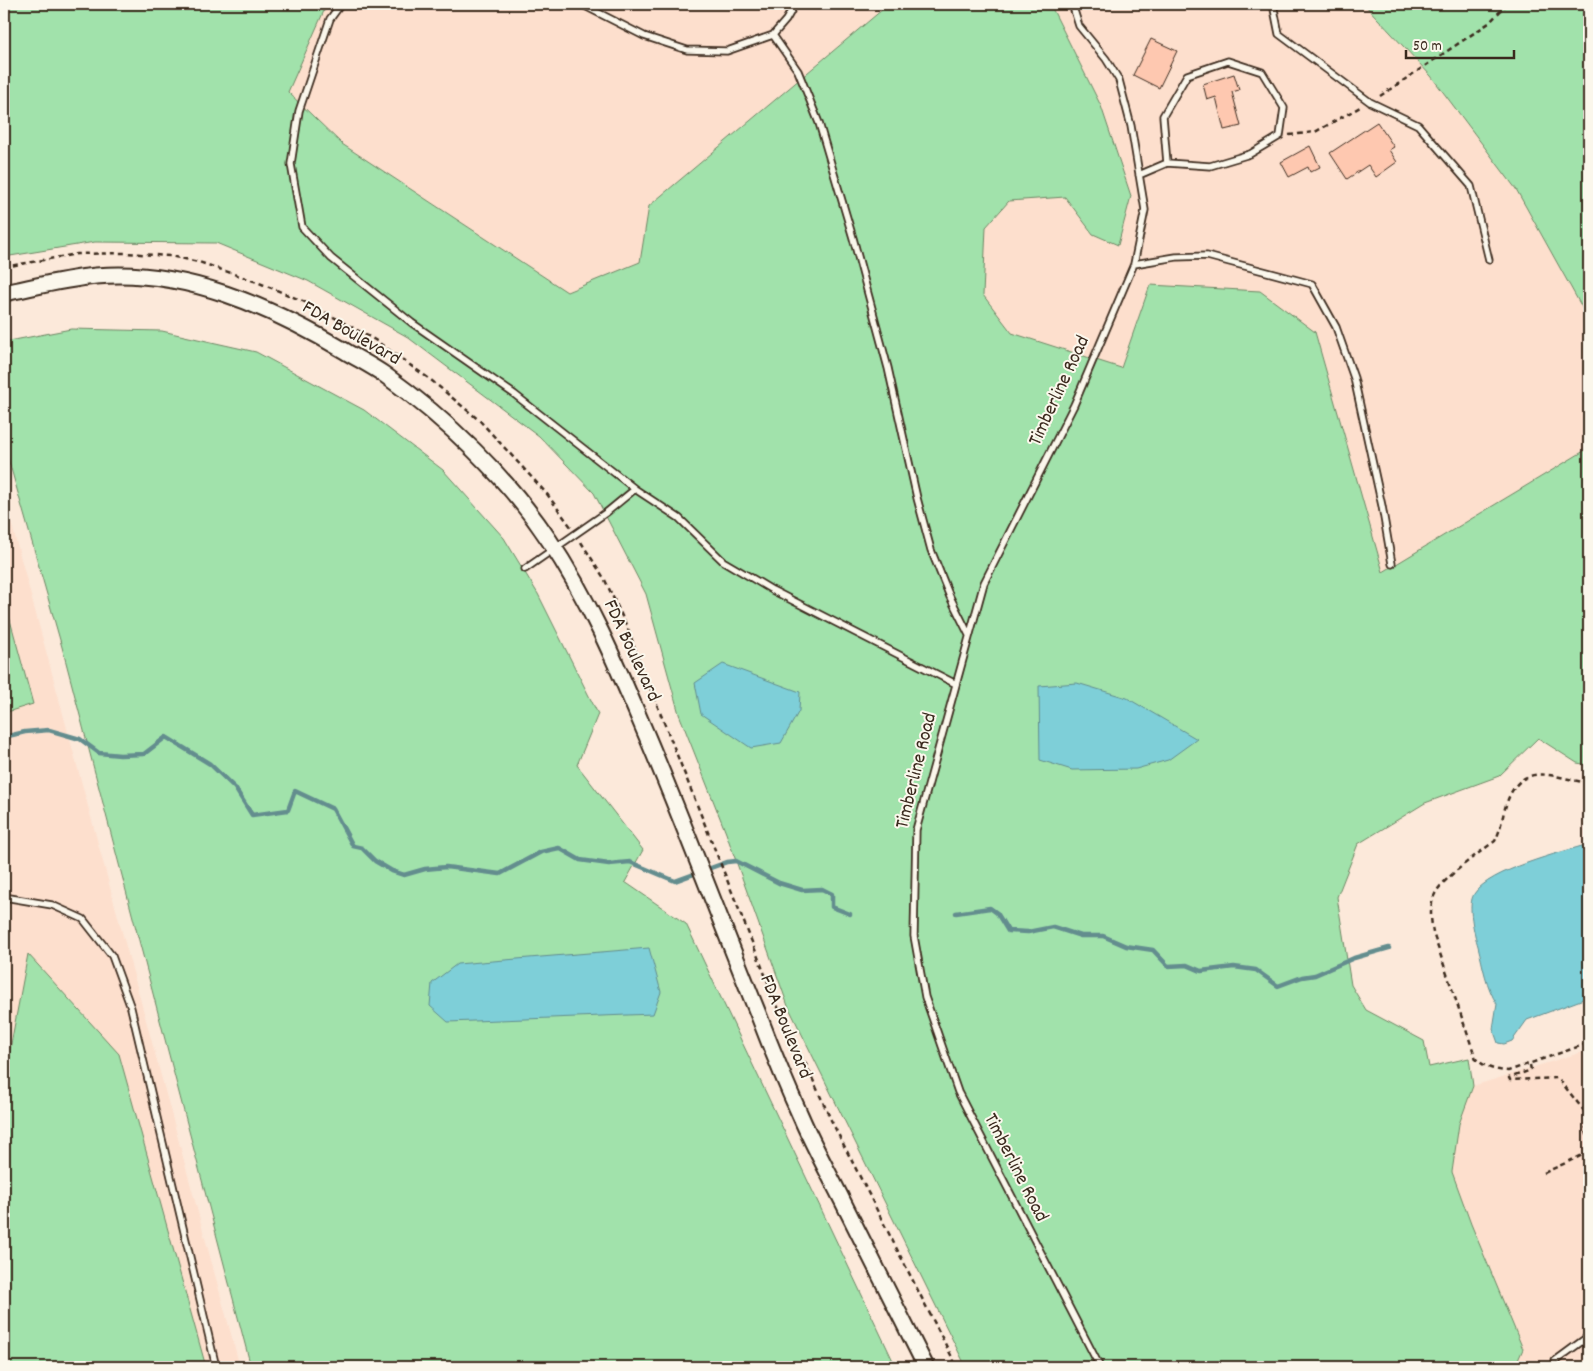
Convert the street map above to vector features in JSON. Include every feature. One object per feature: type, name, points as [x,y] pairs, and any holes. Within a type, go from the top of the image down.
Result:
[{"type":"street","name":"FDA Boulevard","points":[[4,293],[68,280],[96,276],[126,275],[156,278],[199,286],[235,298],[289,320],[381,373],[422,403],[484,461],[518,498],[578,587],[616,664],[671,793],[801,1119],[926,1367]]},
{"type":"lane","points":[[341,4],[330,19],[298,112],[292,164],[302,227],[331,258],[412,323],[514,394],[635,489],[679,518],[723,561],[772,590],[956,684]]},
{"type":"lane","points":[[581,4],[644,36],[687,50],[726,52],[772,35],[786,20],[794,4]]},
{"type":"lane","points":[[1072,4],[1079,26],[1106,58],[1119,80],[1131,126],[1139,175],[1167,163],[1210,166],[1250,154],[1280,136],[1284,108],[1262,72],[1228,61],[1187,75],[1163,116],[1167,163]]},
{"type":"lane","points":[[1273,4],[1278,34],[1370,102],[1418,125],[1471,186],[1489,260]]},
{"type":"lane","points":[[772,35],[798,71],[819,123],[853,238],[883,350],[931,550],[950,598],[969,635]]},
{"type":"lane","name":"Timberline Road","points":[[1100,1367],[958,1092],[925,997],[914,936],[916,830],[984,583],[1074,405],[1134,264],[1145,210],[1139,175]]},
{"type":"lane","points":[[1134,264],[1176,257],[1207,256],[1312,284],[1336,327],[1354,378],[1382,506],[1392,564]]},
{"type":"lane","points":[[525,569],[607,512],[635,489]]},
{"type":"lane","points":[[5,899],[52,906],[84,919],[112,956],[131,1008],[216,1367]]},
{"type":"lane","points":[[1554,1367],[1555,1361],[1589,1336]]},
{"type":"path","points":[[1280,136],[1315,132],[1370,102],[1489,22],[1507,4]]},
{"type":"path","points":[[4,267],[77,254],[125,253],[170,256],[199,262],[257,282],[310,304],[375,340],[431,380],[480,421],[546,494],[576,534],[604,578],[628,628],[637,656],[794,1047],[804,1060],[831,1120],[957,1367]]},
{"type":"path","points":[[1589,783],[1536,774],[1524,777],[1517,782],[1509,795],[1499,834],[1495,841],[1450,877],[1435,893],[1431,906],[1433,933],[1476,1059],[1484,1066],[1498,1071],[1508,1071],[1589,1043]]},
{"type":"path","points":[[1530,1064],[1531,1070],[1509,1078],[1510,1080],[1558,1078],[1589,1117]]},
{"type":"path","points":[[1589,1130],[1585,1127],[1589,1141]]},
{"type":"path","points":[[1544,1173],[1589,1152]]},
{"type":"shaded area","points":[[327,4],[889,4],[649,206],[641,262],[567,292],[342,144],[287,92]]},
{"type":"shaded area","points":[[1050,4],[1364,4],[1431,76],[1516,189],[1589,320],[1589,448],[1383,573],[1315,332],[1150,285],[1121,369],[1012,333],[983,295],[986,227],[1009,201],[1065,197],[1093,234],[1118,245],[1131,196],[1101,106]]},
{"type":"shaded area","points":[[4,496],[215,1275],[240,1367],[4,1367]]},
{"type":"shaded area","points":[[1589,1050],[1589,1367],[1515,1367],[1523,1349],[1471,1224],[1452,1172],[1459,1124],[1473,1086]]},
{"type":"green space","points":[[4,4],[327,4],[288,92],[342,144],[567,292],[640,262],[649,206],[889,4],[1050,4],[1101,106],[1131,196],[1118,245],[1093,234],[1065,197],[1009,201],[986,227],[983,295],[1012,333],[1121,368],[1150,285],[1260,291],[1315,332],[1383,572],[1589,448],[1589,765],[1577,763],[1538,738],[1499,776],[1425,803],[1358,844],[1337,897],[1351,985],[1366,1010],[1424,1041],[1429,1067],[1469,1058],[1473,1086],[1459,1124],[1452,1172],[1471,1224],[1523,1349],[1515,1367],[966,1367],[788,1006],[726,833],[679,714],[646,594],[594,493],[539,436],[406,336],[308,281],[216,243],[95,242],[4,257]]},
{"type":"green space","points":[[1364,4],[1589,4],[1589,320],[1516,189],[1431,76]]},
{"type":"green space","points":[[71,329],[162,331],[256,352],[364,410],[443,470],[504,538],[538,594],[598,714],[577,765],[643,850],[625,882],[686,924],[896,1367],[251,1367],[62,647],[4,444],[4,342]]},
{"type":"green space","points":[[4,598],[33,704],[4,713]]},
{"type":"green space","points":[[28,954],[119,1054],[206,1367],[4,1367],[4,1081]]},
{"type":"water","points":[[723,664],[800,692],[799,711],[781,743],[751,748],[701,714],[695,683]]},
{"type":"water","points":[[1077,683],[1127,698],[1197,739],[1168,760],[1136,769],[1072,770],[1040,760],[1039,686]]},
{"type":"water","points":[[1589,844],[1589,997],[1527,1020],[1512,1041],[1504,1044],[1498,1043],[1493,1029],[1497,1004],[1485,976],[1472,919],[1471,905],[1474,894],[1482,885],[1494,877],[1510,870]]},
{"type":"water","points":[[649,948],[661,992],[653,1014],[448,1022],[430,1006],[432,983],[457,964]]},
{"type":"building","points":[[1151,39],[1177,51],[1159,88],[1133,75]]},
{"type":"building","points":[[1234,74],[1239,90],[1232,92],[1241,126],[1224,130],[1216,97],[1207,100],[1203,84]]},
{"type":"building","points":[[1377,122],[1394,147],[1389,150],[1397,162],[1376,177],[1368,165],[1347,179],[1330,153]]},
{"type":"building","points":[[1310,146],[1320,167],[1310,172],[1308,167],[1289,177],[1281,162]]},
{"type":"waterway","points":[[4,737],[25,732],[49,730],[80,739],[99,753],[120,755],[144,754],[166,737],[210,764],[235,788],[252,815],[288,810],[295,791],[333,809],[353,846],[362,848],[375,861],[392,871],[404,875],[425,869],[446,867],[500,874],[541,852],[559,848],[580,860],[609,864],[630,862],[675,881],[727,862],[736,861],[779,883],[802,890],[822,889],[832,894],[832,907],[850,914]]},
{"type":"waterway","points":[[956,913],[990,908],[997,913],[1008,931],[1028,932],[1053,927],[1081,936],[1103,936],[1126,946],[1153,950],[1168,966],[1187,965],[1201,971],[1234,967],[1256,970],[1278,986],[1302,977],[1315,975],[1354,958],[1389,948]]}]
